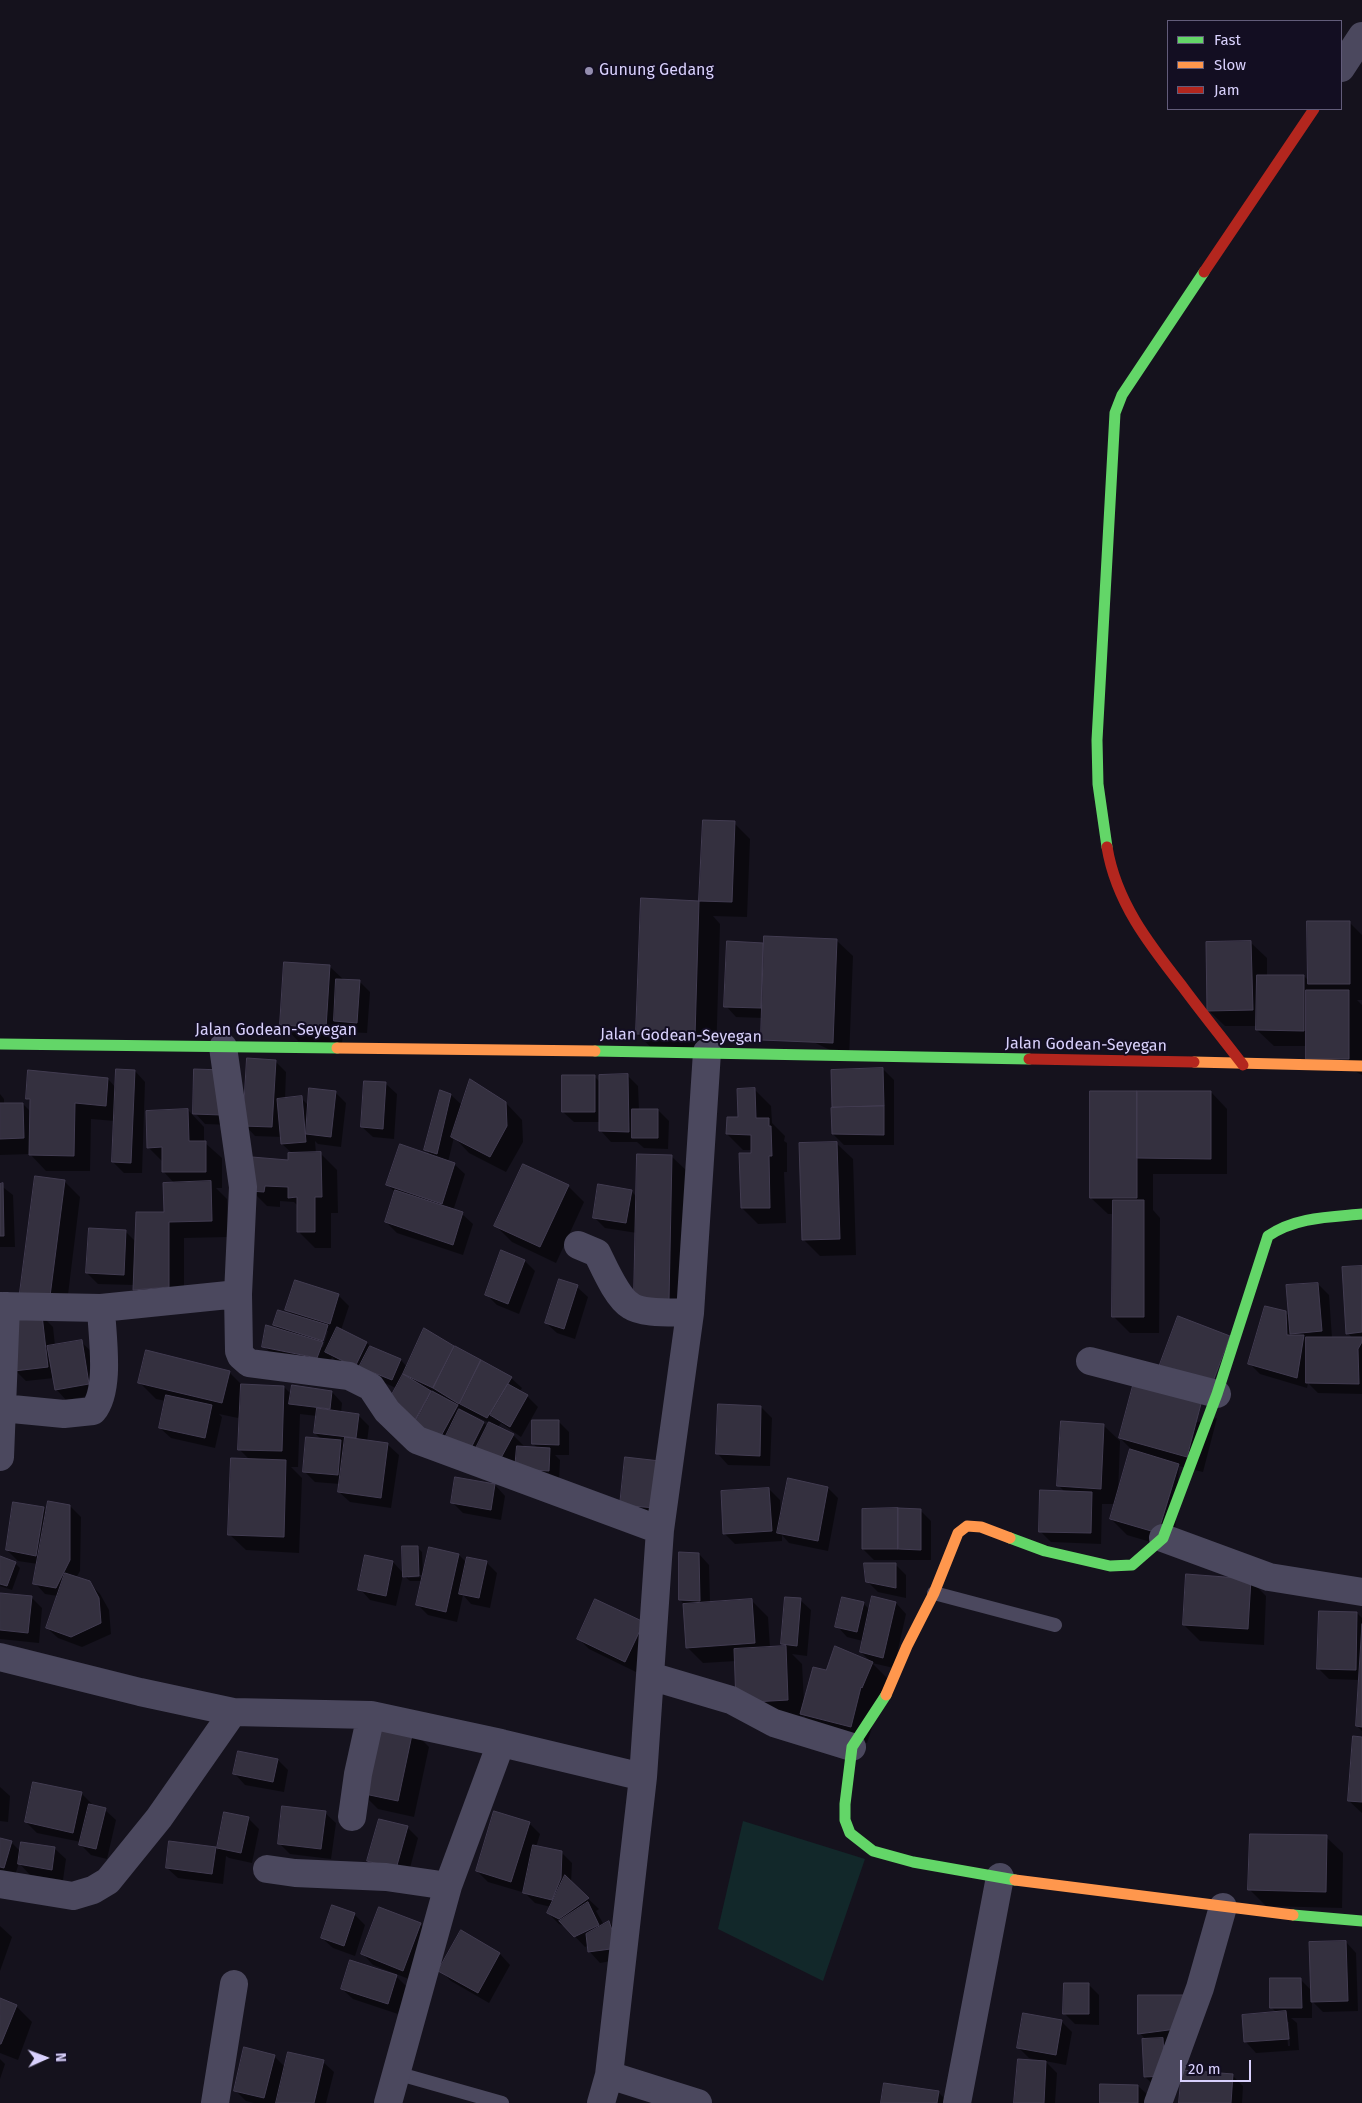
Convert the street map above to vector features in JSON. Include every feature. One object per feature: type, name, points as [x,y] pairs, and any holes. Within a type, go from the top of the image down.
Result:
[{"type":"street","points":[[1342,66],[1362,36]]},
{"type":"street","points":[[1243,1065],[1144,937],[1120,894],[1109,860],[1098,784],[1097,740],[1115,413],[1122,395],[1313,110]]},
{"type":"street","name":"Jalan Godean-Seyegan","points":[[0,1044],[708,1052],[1243,1065],[1362,1066]]},
{"type":"street","points":[[223,1047],[243,1187],[238,1294],[239,1351],[241,1356],[249,1362],[349,1376],[371,1387],[387,1411],[417,1440],[660,1530]]},
{"type":"street","points":[[602,2103],[609,2074],[643,1778],[660,1530],[690,1313],[708,1052]]},
{"type":"street","points":[[1362,1214],[1318,1219],[1274,1230],[1268,1236],[1217,1394],[1163,1538],[1137,1562],[1132,1565],[1119,1566],[1044,1551],[982,1527],[967,1526],[958,1532],[934,1593],[907,1646],[889,1690],[852,1747],[845,1804],[845,1820],[850,1833],[873,1851],[889,1856],[1035,1884],[1333,1920],[1362,1921]]},
{"type":"street","points":[[578,1245],[597,1253],[616,1289],[631,1306],[645,1310],[690,1313]]},
{"type":"street","points":[[0,1457],[3,1306],[101,1308],[238,1294]]},
{"type":"street","points":[[2,1413],[12,1409],[64,1414],[92,1412],[99,1404],[104,1381],[101,1308]]},
{"type":"street","points":[[1090,1361],[1217,1394]]},
{"type":"street","points":[[1163,1538],[1269,1577],[1362,1592]]},
{"type":"street","points":[[0,1657],[140,1692],[233,1712],[371,1715],[501,1743],[643,1778]]},
{"type":"street","points":[[650,1676],[731,1700],[774,1724],[852,1747]]},
{"type":"street","points":[[0,1884],[73,1896],[93,1890],[108,1881],[160,1818],[233,1712]]},
{"type":"street","points":[[352,1817],[358,1774],[371,1715]]},
{"type":"street","points":[[388,2103],[448,1886],[501,1743]]},
{"type":"street","points":[[267,1869],[295,1873],[386,1877],[448,1886]]},
{"type":"street","points":[[957,2103],[1000,1877]]},
{"type":"street","points":[[1158,2103],[1200,1988],[1223,1907]]},
{"type":"street","points":[[215,2103],[234,1984]]},
{"type":"street","points":[[609,2074],[698,2103]]},
{"type":"lane","points":[[934,1593],[1055,1625]]},
{"type":"lane","points":[[396,2072],[502,2103]]},
{"type":"green space","points":[[743,1821],[865,1859],[823,1981],[718,1929]]},
{"type":"building","points":[[703,820],[735,821],[732,902],[699,901]]},
{"type":"building","points":[[641,898],[699,901],[695,1036],[636,1034]]},
{"type":"building","points":[[1307,921],[1350,921],[1350,984],[1308,984]]},
{"type":"building","points":[[764,936],[837,939],[833,1043],[761,1040]]},
{"type":"building","points":[[727,941],[763,943],[761,1008],[724,1007]]},
{"type":"building","points":[[1251,941],[1253,1010],[1207,1011],[1206,942]]},
{"type":"building","points":[[284,962],[330,965],[326,1028],[280,1025]]},
{"type":"building","points":[[1257,975],[1304,975],[1304,1031],[1256,1030]]},
{"type":"building","points":[[336,979],[360,980],[357,1023],[334,1021]]},
{"type":"building","points":[[1306,990],[1349,990],[1349,1059],[1306,1059]]},
{"type":"building","points":[[247,1058],[276,1060],[272,1127],[243,1126]]},
{"type":"building","points":[[883,1068],[884,1106],[832,1107],[831,1070]]},
{"type":"building","points":[[116,1069],[135,1070],[131,1163],[112,1162]]},
{"type":"building","points":[[194,1069],[223,1070],[222,1115],[193,1114]]},
{"type":"building","points":[[28,1070],[108,1078],[106,1106],[75,1103],[74,1156],[29,1155],[30,1099],[26,1099]]},
{"type":"building","points":[[628,1074],[629,1132],[599,1131],[599,1075]]},
{"type":"building","points":[[562,1075],[595,1075],[595,1112],[562,1112]]},
{"type":"building","points":[[470,1079],[506,1102],[507,1126],[490,1157],[451,1137]]},
{"type":"building","points":[[364,1081],[386,1082],[383,1129],[361,1127]]},
{"type":"building","points":[[309,1088],[336,1091],[331,1137],[306,1134]]},
{"type":"building","points":[[755,1088],[756,1118],[769,1118],[769,1126],[771,1126],[772,1156],[769,1156],[770,1208],[741,1208],[739,1153],[751,1153],[751,1135],[726,1134],[727,1117],[738,1117],[737,1089]]},
{"type":"building","points":[[440,1090],[451,1094],[437,1154],[424,1150]]},
{"type":"building","points":[[1090,1091],[1137,1091],[1137,1198],[1090,1198]]},
{"type":"building","points":[[1137,1091],[1211,1091],[1211,1159],[1137,1158]]},
{"type":"building","points":[[302,1096],[306,1142],[281,1144],[277,1099]]},
{"type":"building","points":[[0,1103],[23,1103],[24,1138],[0,1139]]},
{"type":"building","points":[[884,1106],[884,1135],[832,1134],[831,1108]]},
{"type":"building","points":[[188,1109],[189,1141],[206,1141],[206,1172],[162,1172],[162,1147],[147,1148],[146,1111]]},
{"type":"building","points":[[632,1109],[658,1109],[658,1138],[632,1138]]},
{"type":"building","points":[[837,1142],[840,1239],[802,1240],[799,1143]]},
{"type":"building","points":[[400,1144],[455,1163],[442,1204],[386,1185]]},
{"type":"building","points":[[321,1152],[322,1197],[315,1197],[315,1232],[297,1232],[297,1197],[288,1198],[288,1187],[265,1186],[264,1192],[250,1191],[252,1157],[288,1160],[288,1153]]},
{"type":"building","points":[[637,1154],[672,1155],[669,1300],[634,1299]]},
{"type":"building","points":[[523,1164],[569,1185],[540,1247],[494,1226]]},
{"type":"building","points":[[35,1176],[65,1180],[49,1304],[19,1300]]},
{"type":"building","points":[[211,1181],[212,1221],[169,1222],[169,1287],[133,1290],[136,1212],[164,1212],[163,1183]]},
{"type":"building","points":[[3,1183],[4,1236],[0,1236],[0,1184]]},
{"type":"building","points":[[598,1184],[632,1190],[626,1223],[593,1218]]},
{"type":"building","points":[[395,1190],[463,1212],[453,1245],[385,1222]]},
{"type":"building","points":[[1113,1200],[1144,1200],[1144,1317],[1112,1317]]},
{"type":"building","points":[[89,1228],[126,1230],[124,1275],[86,1273]]},
{"type":"building","points":[[501,1250],[525,1260],[508,1304],[485,1295]]},
{"type":"building","points":[[1362,1266],[1362,1332],[1346,1334],[1342,1267]]},
{"type":"building","points":[[559,1279],[578,1285],[564,1329],[545,1323]]},
{"type":"building","points":[[295,1280],[339,1294],[330,1324],[285,1310]]},
{"type":"building","points":[[1318,1283],[1322,1331],[1290,1334],[1286,1285]]},
{"type":"building","points":[[1265,1306],[1286,1311],[1287,1335],[1304,1335],[1297,1378],[1248,1364]]},
{"type":"building","points":[[278,1310],[328,1325],[323,1341],[273,1325]]},
{"type":"building","points":[[42,1315],[48,1367],[14,1371],[8,1319]]},
{"type":"building","points":[[1178,1316],[1230,1336],[1211,1387],[1159,1367]]},
{"type":"building","points":[[266,1325],[323,1342],[317,1358],[262,1347]]},
{"type":"building","points":[[337,1327],[367,1342],[355,1367],[325,1352]]},
{"type":"building","points":[[424,1328],[454,1346],[433,1388],[403,1374]]},
{"type":"building","points":[[1306,1337],[1362,1337],[1362,1342],[1358,1349],[1359,1384],[1306,1383]]},
{"type":"building","points":[[82,1340],[89,1384],[55,1390],[47,1346]]},
{"type":"building","points":[[370,1346],[401,1359],[392,1380],[359,1367]]},
{"type":"building","points":[[455,1346],[481,1360],[459,1404],[433,1388]]},
{"type":"building","points":[[146,1350],[230,1371],[222,1403],[138,1383]]},
{"type":"building","points":[[481,1360],[512,1377],[487,1418],[460,1404]]},
{"type":"building","points":[[403,1374],[431,1391],[415,1420],[387,1404]]},
{"type":"building","points":[[1134,1382],[1202,1400],[1187,1457],[1119,1438]]},
{"type":"building","points":[[241,1384],[284,1386],[282,1451],[238,1450]]},
{"type":"building","points":[[508,1384],[528,1395],[510,1427],[490,1415]]},
{"type":"building","points":[[292,1385],[332,1391],[330,1409],[289,1404]]},
{"type":"building","points":[[432,1391],[458,1405],[435,1447],[412,1428]]},
{"type":"building","points":[[166,1395],[212,1405],[205,1438],[159,1428]]},
{"type":"building","points":[[718,1404],[761,1406],[760,1456],[716,1454]]},
{"type":"building","points":[[317,1408],[359,1414],[356,1438],[314,1433]]},
{"type":"building","points":[[459,1409],[484,1422],[467,1456],[442,1444]]},
{"type":"building","points":[[532,1420],[559,1420],[559,1445],[532,1444]]},
{"type":"building","points":[[1061,1421],[1104,1424],[1101,1489],[1057,1486]]},
{"type":"building","points":[[489,1422],[514,1434],[495,1469],[470,1460]]},
{"type":"building","points":[[306,1437],[341,1440],[338,1475],[303,1472]]},
{"type":"building","points":[[345,1437],[388,1443],[381,1498],[338,1492]]},
{"type":"building","points":[[517,1446],[550,1448],[549,1471],[515,1469]]},
{"type":"building","points":[[1130,1449],[1179,1464],[1158,1533],[1110,1519]]},
{"type":"building","points":[[625,1457],[660,1461],[655,1508],[620,1505]]},
{"type":"building","points":[[231,1458],[286,1460],[284,1537],[228,1535]]},
{"type":"building","points":[[455,1477],[495,1484],[491,1510],[451,1503]]},
{"type":"building","points":[[788,1478],[828,1487],[818,1541],[777,1533]]},
{"type":"building","points":[[769,1488],[772,1531],[723,1534],[721,1491]]},
{"type":"building","points":[[1040,1490],[1092,1492],[1091,1533],[1039,1532]]},
{"type":"building","points":[[48,1501],[70,1505],[70,1560],[56,1588],[33,1584]]},
{"type":"building","points":[[13,1502],[44,1507],[36,1556],[6,1550]]},
{"type":"building","points":[[898,1508],[898,1549],[862,1549],[862,1509]]},
{"type":"building","points":[[898,1508],[921,1509],[921,1550],[898,1549]]},
{"type":"building","points":[[402,1546],[418,1546],[419,1576],[403,1577]]},
{"type":"building","points":[[429,1547],[459,1554],[446,1612],[416,1605]]},
{"type":"building","points":[[679,1552],[699,1553],[700,1601],[679,1600]]},
{"type":"building","points":[[365,1555],[393,1561],[386,1596],[358,1590]]},
{"type":"building","points":[[0,1556],[16,1562],[7,1586],[0,1584]]},
{"type":"building","points":[[467,1557],[487,1561],[479,1598],[459,1594]]},
{"type":"building","points":[[864,1563],[896,1563],[896,1588],[866,1582]]},
{"type":"building","points":[[65,1573],[90,1581],[99,1598],[101,1623],[71,1637],[46,1628]]},
{"type":"building","points":[[1186,1574],[1251,1579],[1248,1629],[1183,1625]]},
{"type":"building","points":[[0,1593],[32,1596],[28,1633],[0,1630]]},
{"type":"building","points":[[872,1596],[896,1602],[883,1658],[860,1652]]},
{"type":"building","points":[[785,1597],[801,1598],[797,1646],[781,1644]]},
{"type":"building","points":[[842,1597],[864,1602],[857,1632],[835,1627]]},
{"type":"building","points":[[595,1599],[644,1622],[625,1662],[577,1639]]},
{"type":"building","points":[[752,1599],[755,1643],[686,1648],[683,1604]]},
{"type":"building","points":[[1319,1611],[1357,1612],[1356,1670],[1317,1669]]},
{"type":"building","points":[[1362,1624],[1362,1727],[1356,1726]]},
{"type":"building","points":[[786,1646],[788,1700],[736,1703],[734,1649]]},
{"type":"building","points":[[835,1646],[873,1662],[861,1687],[851,1727],[800,1714],[813,1667],[826,1670]]},
{"type":"building","points":[[376,1722],[413,1730],[398,1801],[360,1793]]},
{"type":"building","points":[[1353,1736],[1362,1737],[1362,1802],[1348,1801]]},
{"type":"building","points":[[238,1751],[278,1759],[273,1782],[233,1774]]},
{"type":"building","points":[[33,1782],[82,1792],[73,1833],[25,1822]]},
{"type":"building","points":[[89,1804],[106,1808],[96,1849],[79,1845]]},
{"type":"building","points":[[282,1806],[326,1811],[321,1849],[278,1844]]},
{"type":"building","points":[[494,1811],[530,1822],[511,1882],[476,1871]]},
{"type":"building","points":[[224,1812],[249,1817],[241,1853],[217,1848]]},
{"type":"building","points":[[379,1819],[408,1826],[396,1869],[367,1861]]},
{"type":"building","points":[[1250,1834],[1327,1835],[1326,1892],[1248,1890]]},
{"type":"building","points":[[0,1838],[12,1841],[4,1868],[0,1867]]},
{"type":"building","points":[[169,1841],[216,1847],[212,1874],[166,1868]]},
{"type":"building","points":[[21,1842],[55,1847],[52,1870],[18,1864]]},
{"type":"building","points":[[533,1845],[562,1851],[561,1878],[552,1900],[523,1893]]},
{"type":"building","points":[[565,1875],[589,1898],[559,1919],[547,1913]]},
{"type":"building","points":[[588,1902],[599,1925],[574,1937],[559,1921]]},
{"type":"building","points":[[332,1905],[355,1913],[344,1946],[321,1938]]},
{"type":"building","points":[[379,1907],[421,1923],[403,1971],[361,1954]]},
{"type":"building","points":[[609,1921],[618,1948],[588,1952],[586,1934]]},
{"type":"building","points":[[461,1930],[500,1953],[478,1993],[438,1971]]},
{"type":"building","points":[[1346,1941],[1348,2001],[1311,2002],[1309,1942]]},
{"type":"building","points":[[350,1960],[397,1975],[388,2004],[341,1989]]},
{"type":"building","points":[[1270,1978],[1301,1978],[1302,2008],[1270,2008]]},
{"type":"building","points":[[1064,1983],[1089,1983],[1089,2014],[1063,2014]]},
{"type":"building","points":[[1138,1995],[1189,1995],[1184,2028],[1138,2034]]},
{"type":"building","points":[[0,1998],[17,2005],[1,2044],[0,2044]]},
{"type":"building","points":[[1286,2011],[1289,2039],[1244,2042],[1242,2015]]},
{"type":"building","points":[[1023,2013],[1062,2020],[1056,2055],[1017,2048]]},
{"type":"building","points":[[1163,2038],[1165,2076],[1144,2077],[1142,2039]]},
{"type":"building","points":[[244,2047],[275,2055],[264,2098],[234,2091]]},
{"type":"building","points":[[288,2052],[324,2060],[314,2103],[276,2103]]},
{"type":"building","points":[[1018,2059],[1046,2061],[1044,2103],[1014,2103]]},
{"type":"building","points":[[1182,2070],[1233,2074],[1231,2103],[1179,2103]]},
{"type":"building","points":[[884,2083],[939,2091],[937,2103],[881,2103]]},
{"type":"building","points":[[1100,2084],[1138,2085],[1138,2103],[1100,2103]]},
{"type":"traffic: fast","points":[[1107,847],[1098,784],[1097,740],[1115,413],[1122,395],[1204,272]]},
{"type":"traffic: fast","points":[[0,1044],[337,1048]]},
{"type":"traffic: fast","points":[[595,1051],[1029,1059]]},
{"type":"traffic: fast","points":[[1010,1538],[1045,1551],[1110,1566],[1132,1565],[1163,1538],[1217,1394],[1268,1236],[1301,1221],[1362,1214]]},
{"type":"traffic: fast","points":[[886,1695],[852,1747],[845,1804],[845,1820],[850,1833],[873,1851],[913,1862],[1015,1880]]},
{"type":"traffic: fast","points":[[1293,1915],[1362,1921]]},
{"type":"traffic: slow","points":[[337,1048],[595,1051]]},
{"type":"traffic: slow","points":[[1194,1062],[1362,1066]]},
{"type":"traffic: slow","points":[[886,1695],[907,1646],[934,1593],[958,1533],[967,1526],[981,1527],[1010,1538]]},
{"type":"traffic: slow","points":[[1015,1880],[1293,1915]]},
{"type":"traffic: jam","points":[[1204,272],[1313,110]]},
{"type":"traffic: jam","points":[[1107,847],[1111,867],[1118,886],[1146,938],[1243,1065]]},
{"type":"traffic: jam","points":[[1029,1059],[1194,1062]]},
{"type":"place","name":"Gunung Gedang","points":[[589,71]]}]
